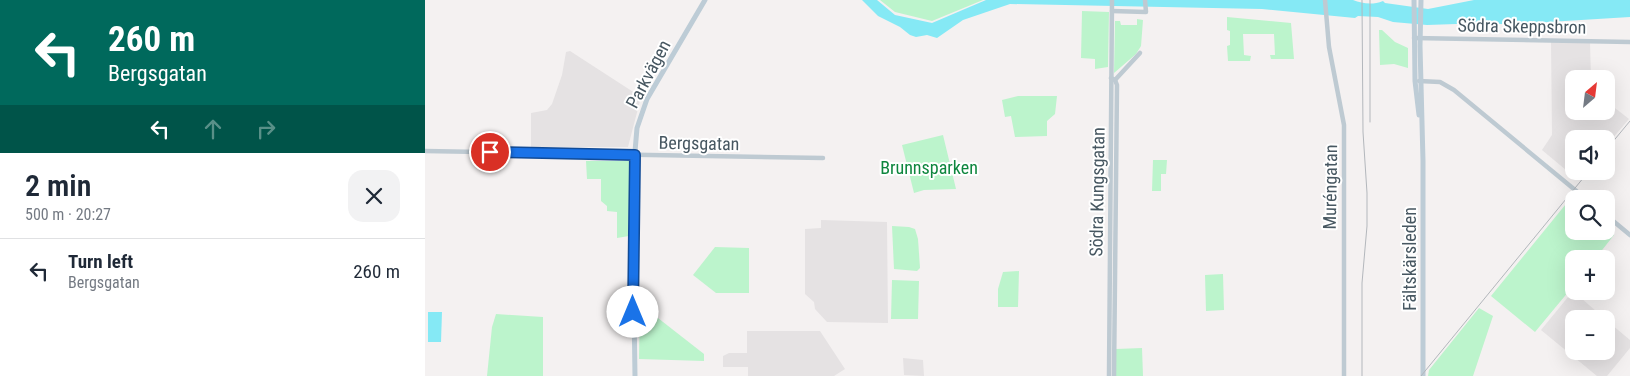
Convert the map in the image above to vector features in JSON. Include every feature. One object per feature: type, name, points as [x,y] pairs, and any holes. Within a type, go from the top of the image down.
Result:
[{"type":"main road","name":"Parkvägen","points":[[635,376],[633,300],[637,128],[647,99],[705,0]]},
{"type":"main road","name":"Fältskärsleden","points":[[1414,0],[1415,81],[1423,143]]},
{"type":"main road","name":"Fältskärsleden","points":[[1421,0],[1423,376]]},
{"type":"street","name":"Södra Kungsgatan","points":[[1109,376],[1113,79],[1112,0]]},
{"type":"street","points":[[1112,9],[1146,10],[1145,0]]},
{"type":"street","name":"Muréngatan","points":[[1325,0],[1329,47],[1344,125],[1343,376]]},
{"type":"street","name":"Södra Skeppsbron","points":[[1414,38],[1630,42]]},
{"type":"street","points":[[1113,79],[1140,53]]},
{"type":"street","name":"Södra Kungsgatan","points":[[1113,79],[1117,85],[1114,376]]},
{"type":"street","points":[[1415,81],[1440,82],[1454,90],[1575,190]]},
{"type":"street","name":"Bergsgatan","points":[[425,151],[823,158]]},
{"type":"street","points":[[1615,222],[1630,235]]},
{"type":"shaded area","points":[[1551,42],[1590,42],[1591,70],[1565,70],[1565,120],[1615,120],[1615,108],[1629,119],[1615,135],[1615,130],[1565,130],[1565,169],[1542,150],[1552,135]]},
{"type":"shaded area","points":[[570,51],[641,97],[628,147],[531,147],[531,113],[547,110],[552,104],[562,75],[566,52]]},
{"type":"shaded area","points":[[821,220],[887,222],[888,323],[827,322],[815,309],[814,302],[805,294],[805,229],[821,228]]},
{"type":"shaded area","points":[[1566,300],[1583,300],[1595,310],[1565,310],[1565,350],[1541,330]]},
{"type":"shaded area","points":[[1615,328],[1630,340],[1630,348],[1607,376],[1597,376],[1578,360],[1615,360]]},
{"type":"shaded area","points":[[747,331],[820,331],[845,369],[834,376],[748,376],[748,367],[723,367],[723,356],[729,353],[747,353]]},
{"type":"shaded area","points":[[903,358],[923,360],[924,376],[904,375]]},
{"type":"green space","points":[[880,0],[983,0],[932,21],[895,12]]},
{"type":"green space","points":[[1082,11],[1109,12],[1108,67],[1095,69],[1095,59],[1081,58]]},
{"type":"green space","points":[[1227,17],[1291,23],[1294,59],[1271,59],[1270,55],[1275,55],[1274,34],[1243,34],[1244,55],[1251,56],[1250,61],[1228,61],[1227,46],[1230,45],[1230,31],[1227,30]]},
{"type":"green space","points":[[1137,19],[1143,20],[1141,46],[1136,54],[1114,73],[1115,21],[1120,21],[1121,25],[1137,25]]},
{"type":"green space","points":[[1379,30],[1382,30],[1395,42],[1408,48],[1408,68],[1394,64],[1380,65]]},
{"type":"green space","points":[[1018,96],[1057,96],[1055,114],[1047,121],[1047,136],[1015,137],[1011,116],[1005,117],[1002,100]]},
{"type":"green space","name":"Brunnsparken","points":[[943,135],[956,189],[924,190],[914,193],[902,145]]},
{"type":"green space","points":[[1153,160],[1167,160],[1166,174],[1161,174],[1161,191],[1152,191]]},
{"type":"green space","points":[[586,161],[631,161],[631,233],[629,236],[617,238],[617,212],[607,211],[607,206],[601,201],[601,179],[587,179]]},
{"type":"green space","points":[[1565,205],[1565,240],[1610,240],[1602,250],[1565,250],[1565,296],[1535,332],[1491,296]]},
{"type":"green space","points":[[892,226],[915,229],[918,239],[920,268],[917,271],[894,269]]},
{"type":"green space","points":[[715,247],[749,248],[749,293],[716,293],[693,275]]},
{"type":"green space","points":[[1019,271],[1018,307],[998,307],[998,289],[1003,272]]},
{"type":"green space","points":[[1223,274],[1224,310],[1206,311],[1205,275]]},
{"type":"green space","points":[[892,280],[919,281],[918,319],[891,319]]},
{"type":"green space","points":[[640,304],[704,354],[704,361],[639,359]]},
{"type":"green space","points":[[1479,308],[1493,316],[1473,376],[1428,376],[1429,370]]},
{"type":"green space","points":[[496,314],[543,317],[543,376],[487,376],[492,327]]},
{"type":"green space","points":[[1142,348],[1143,376],[1116,376],[1116,349]]},
{"type":"water","points":[[862,0],[877,0],[895,15],[932,23],[986,0],[1353,0],[1368,4],[1383,1],[1385,3],[1428,9],[1474,0],[1630,0],[1630,17],[1517,24],[1427,25],[1393,22],[1378,17],[1358,16],[1355,18],[1262,9],[1010,4],[963,20],[937,38],[927,35],[916,37],[910,35],[900,27],[878,16]]},
{"type":"water","points":[[428,312],[442,312],[441,342],[428,342]]},
{"type":"railway","points":[[1362,0],[1363,132],[1367,193],[1367,226],[1362,283],[1362,376]]},
{"type":"railway","points":[[1370,0],[1370,122]]},
{"type":"railway","points":[[1615,139],[1630,121]]},
{"type":"railway","points":[[1421,376],[1582,180]]},
{"type":"route","points":[[490,152],[635,155],[633,312]]}]
